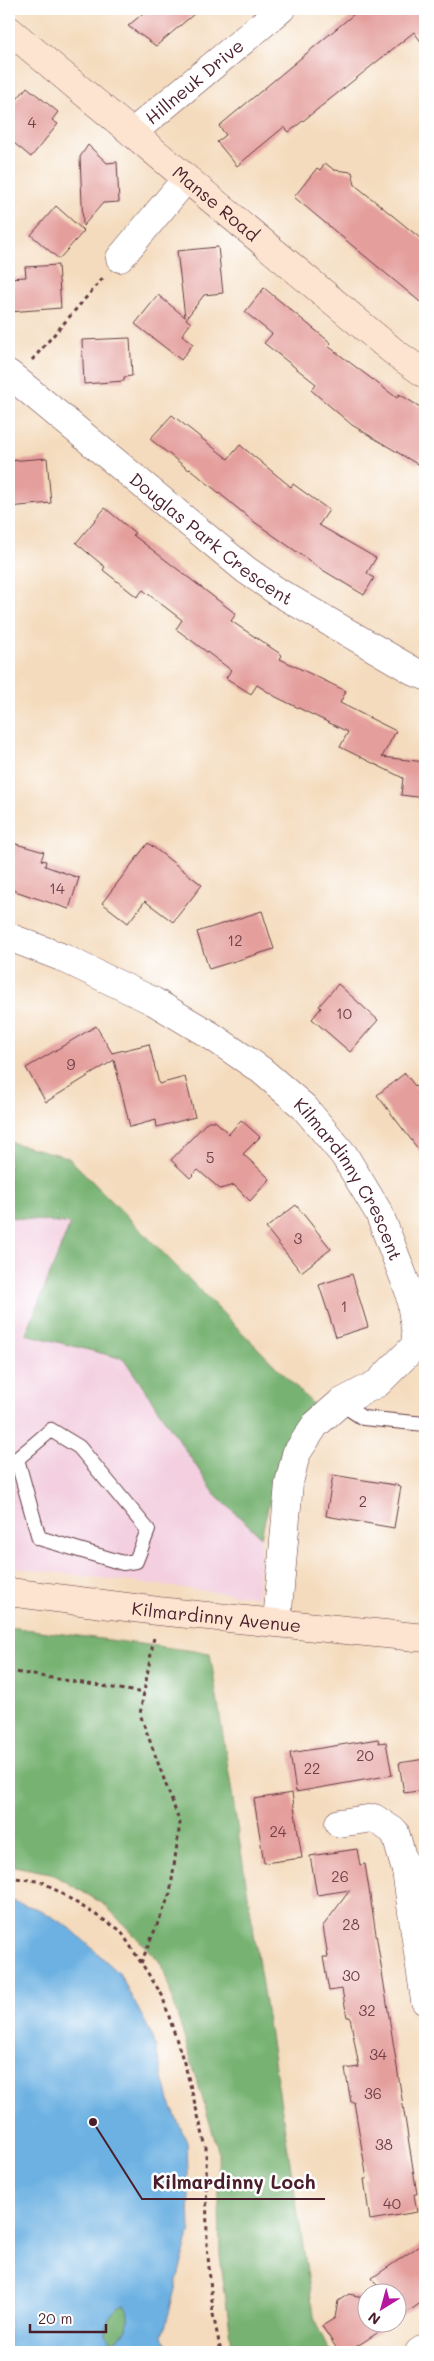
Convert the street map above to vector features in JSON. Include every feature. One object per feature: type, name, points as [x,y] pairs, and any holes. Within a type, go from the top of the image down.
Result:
[{"type":"street","name":"Hillneuk Drive","points":[[132,133],[281,9]]},
{"type":"street","name":"Manse Road","points":[[9,30],[394,352],[425,374]]},
{"type":"street","points":[[120,258],[186,179]]},
{"type":"street","name":"Douglas Park Crescent","points":[[11,380],[246,570],[286,596],[416,673],[425,676]]},
{"type":"street","name":"Kilmardinny Crescent","points":[[9,937],[61,957],[153,1001],[210,1035],[260,1070],[304,1107],[344,1155],[380,1213],[409,1291],[416,1334],[415,1346],[378,1383],[340,1403],[316,1425],[296,1454],[289,1483],[277,1622]]},
{"type":"street","name":"Kilmardinny Avenue","points":[[9,1592],[158,1611],[425,1638]]},
{"type":"street","points":[[339,1823],[374,1818],[395,1832],[416,1869],[425,2001]]},
{"type":"street","points":[[419,2352],[425,2348]]},
{"type":"lane","points":[[340,1403],[363,1418],[425,1424]]},
{"type":"lane","points":[[51,1430],[79,1447],[148,1530],[136,1561],[123,1563],[39,1538],[13,1459],[51,1430]]},
{"type":"path","points":[[11,380],[120,258]]},
{"type":"path","points":[[141,1963],[170,1894],[180,1823],[140,1714],[158,1611]]},
{"type":"path","points":[[9,1671],[144,1693]]},
{"type":"path","points":[[9,1877],[43,1882],[120,1930],[162,1996],[186,2069],[206,2147],[207,2244],[213,2314],[221,2352]]},
{"type":"shaded area","points":[[9,1217],[70,1224],[26,1334],[124,1359],[215,1494],[261,1537],[257,1597],[9,1567]]},
{"type":"green space","points":[[9,1142],[68,1157],[314,1405],[282,1448],[261,1537],[215,1494],[124,1359],[26,1334],[70,1224],[9,1217]]},
{"type":"green space","points":[[9,1627],[210,1653],[315,2322],[330,2352],[233,2352],[220,2256],[218,2150],[162,1964],[104,1904],[50,1873],[9,1865]]},
{"type":"green space","points":[[124,2305],[129,2311],[127,2329],[114,2343],[106,2334],[107,2324],[112,2313]]},
{"type":"water","points":[[9,1900],[41,1910],[70,1928],[119,1973],[153,2037],[169,2101],[187,2142],[190,2230],[163,2336],[170,2352],[9,2352]],"holes":[[[124,2305],[129,2311],[127,2329],[114,2343],[106,2334],[110,2316],[115,2310]]]},
{"type":"building","points":[[148,9],[200,9],[156,46],[128,26]]},
{"type":"building","points":[[360,9],[425,9],[425,47],[414,32],[289,132],[284,127],[237,166],[217,142],[226,135],[219,126]]},
{"type":"building","points":[[27,87],[58,112],[52,120],[58,124],[31,157],[9,139],[9,109]]},
{"type":"building","points":[[88,145],[107,163],[117,162],[119,202],[103,203],[83,226],[80,157]]},
{"type":"building","points":[[325,163],[334,170],[352,172],[355,185],[425,242],[425,306],[294,197],[317,168],[320,170]]},
{"type":"building","points":[[56,206],[84,231],[59,259],[31,235]]},
{"type":"building","points":[[218,247],[223,293],[204,295],[186,319],[191,323],[182,335],[193,344],[181,360],[135,324],[158,295],[185,317],[177,251]]},
{"type":"building","points":[[58,265],[61,308],[9,312],[9,278],[26,277],[25,267]]},
{"type":"building","points":[[264,288],[331,343],[328,346],[397,398],[399,394],[425,410],[425,450],[417,464],[352,425],[311,390],[316,384],[264,343],[272,334],[245,312]]},
{"type":"building","points":[[130,338],[132,376],[124,377],[124,381],[84,384],[82,340]]},
{"type":"building","points":[[172,415],[228,459],[240,445],[291,487],[293,484],[329,510],[319,525],[376,558],[367,573],[374,578],[364,595],[321,569],[253,521],[150,439]]},
{"type":"building","points":[[47,458],[51,503],[9,507],[9,461]]},
{"type":"building","points":[[105,508],[135,533],[133,535],[236,614],[231,621],[282,655],[280,659],[346,691],[340,703],[396,731],[382,757],[425,762],[425,798],[401,795],[403,778],[340,747],[348,732],[276,697],[257,685],[251,694],[226,678],[231,670],[176,629],[182,620],[143,590],[137,597],[103,570],[105,567],[76,543]]},
{"type":"building","points":[[9,842],[44,852],[41,860],[46,861],[45,866],[79,878],[69,909],[9,889]]},
{"type":"building","points":[[148,843],[202,885],[173,922],[145,901],[128,923],[102,903]]},
{"type":"building","points":[[262,911],[274,949],[209,969],[197,932]]},
{"type":"building","points":[[338,984],[378,1020],[350,1052],[312,1019],[321,1008],[319,1006]]},
{"type":"building","points":[[96,1026],[112,1053],[149,1044],[159,1084],[185,1077],[195,1117],[157,1127],[156,1120],[130,1127],[114,1060],[46,1102],[26,1068]]},
{"type":"building","points":[[405,1073],[425,1099],[425,1158],[377,1095]]},
{"type":"building","points":[[241,1120],[260,1137],[243,1154],[270,1179],[250,1201],[234,1185],[220,1189],[198,1170],[190,1178],[171,1160],[208,1121],[215,1121],[229,1134]]},
{"type":"building","points":[[296,1205],[331,1249],[301,1272],[266,1228]]},
{"type":"building","points":[[352,1274],[368,1327],[336,1337],[319,1285]]},
{"type":"building","points":[[333,1475],[401,1486],[394,1528],[326,1516]]},
{"type":"building","points":[[378,1739],[379,1743],[386,1742],[392,1775],[296,1792],[290,1753]]},
{"type":"building","points":[[425,1759],[425,1790],[404,1793],[399,1763]]},
{"type":"building","points":[[292,1793],[302,1858],[264,1863],[254,1799]]},
{"type":"building","points":[[357,1849],[360,1865],[365,1864],[417,2194],[414,2194],[417,2212],[370,2220],[364,2179],[367,2179],[354,2102],[351,2102],[345,2069],[359,2067],[350,2017],[347,2017],[342,1989],[329,1991],[323,1957],[328,1957],[323,1926],[350,1890],[317,1895],[310,1856]]},
{"type":"building","points":[[425,2242],[425,2300],[406,2313],[406,2284],[376,2284],[372,2278]]},
{"type":"building","points":[[349,2294],[356,2296],[356,2334],[376,2334],[348,2352],[339,2352],[322,2326],[335,2318],[338,2301]]},
{"type":"place","name":"Kilmardinny Loch","points":[[93,2122]]}]
